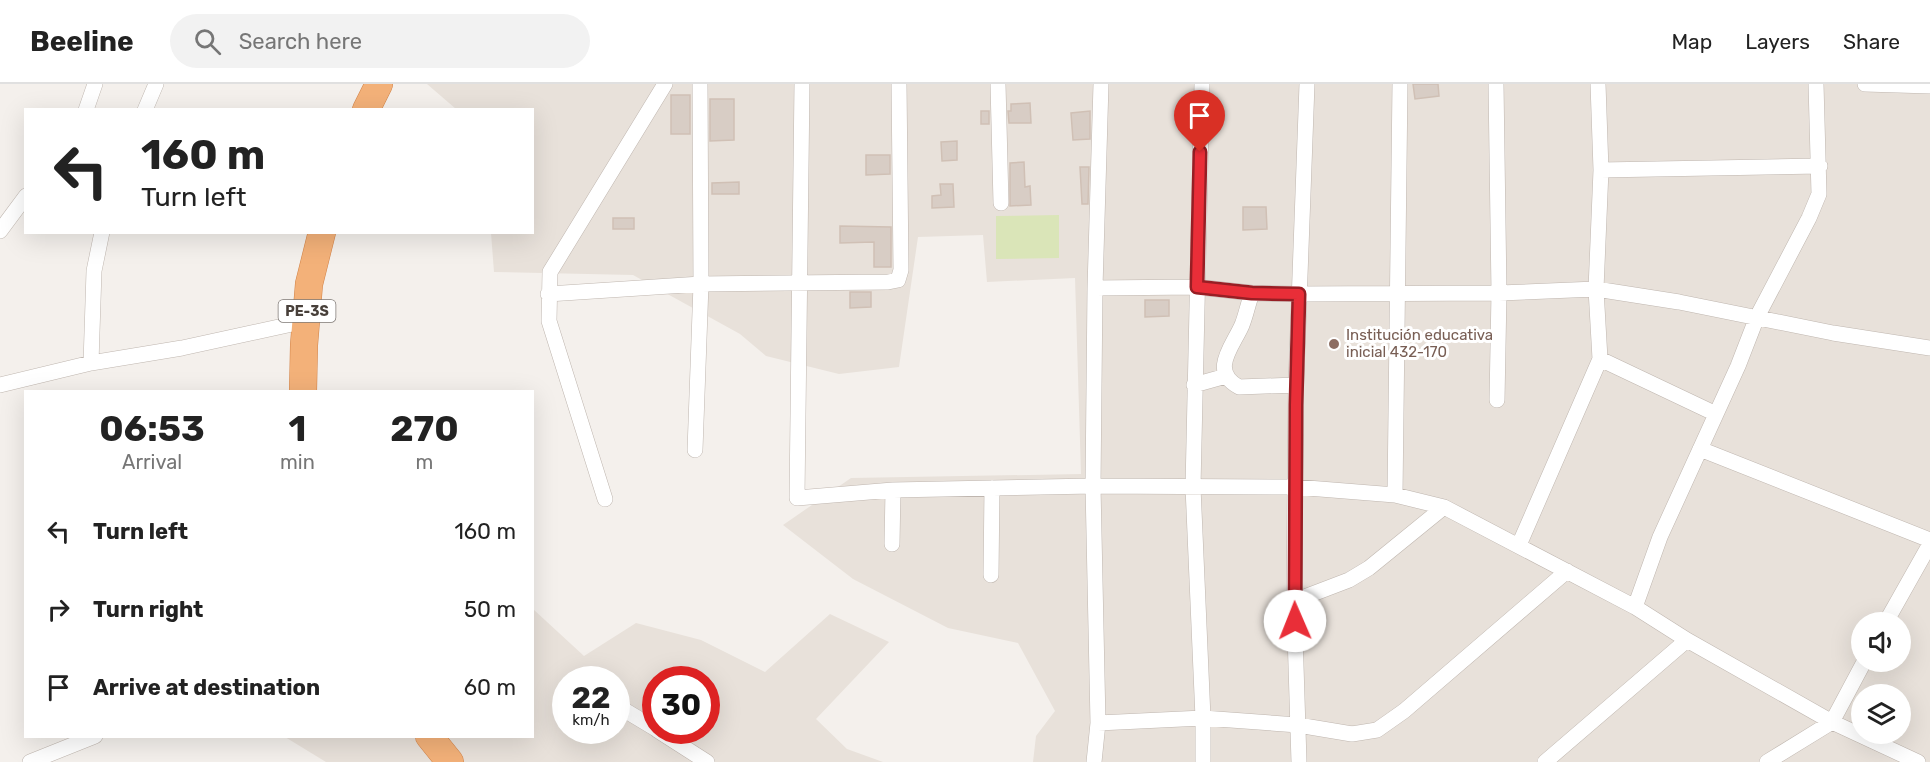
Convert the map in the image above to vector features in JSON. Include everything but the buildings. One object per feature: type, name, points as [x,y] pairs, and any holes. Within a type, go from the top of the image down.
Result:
[{"type":"highway","points":[[367,108],[379,84]]},
{"type":"highway","name":"PE-3S","points":[[303,390],[309,284],[322,234]]},
{"type":"highway","points":[[431,738],[450,762]]},
{"type":"street","points":[[87,108],[95,84]]},
{"type":"street","points":[[146,108],[156,84]]},
{"type":"street","points":[[605,500],[549,321],[550,272],[665,84]]},
{"type":"street","points":[[695,450],[700,284],[700,84]]},
{"type":"street","points":[[801,84],[796,498],[893,490],[1093,486],[1295,487],[1395,495],[1444,507],[1519,545],[1635,607],[1687,640],[1832,722],[1918,762]]},
{"type":"street","points":[[548,294],[700,284],[898,280],[901,270],[899,84]]},
{"type":"street","points":[[998,84],[1001,203]]},
{"type":"street","points":[[1094,762],[1098,723],[1093,486],[1095,288],[1101,84]]},
{"type":"street","points":[[1202,84],[1193,487],[1203,762]]},
{"type":"street","points":[[1299,762],[1294,601],[1296,385],[1307,84]]},
{"type":"street","points":[[1395,495],[1400,84]]},
{"type":"street","points":[[1496,84],[1499,292],[1497,400]]},
{"type":"street","points":[[1519,545],[1600,359],[1596,289],[1601,170],[1598,84]]},
{"type":"street","points":[[1635,607],[1660,537],[1757,317],[1819,194],[1816,84]]},
{"type":"street","points":[[1865,84],[1930,86]]},
{"type":"street","points":[[1601,170],[1820,166]]},
{"type":"street","points":[[0,231],[24,199]]},
{"type":"street","points":[[91,363],[94,271],[102,234]]},
{"type":"street","points":[[1095,288],[1197,287],[1252,293],[1299,294],[1596,289],[1678,302],[1833,333],[1930,348]]},
{"type":"street","points":[[1252,293],[1242,325],[1224,364],[1226,376],[1239,387],[1296,385]]},
{"type":"street","points":[[0,385],[91,363],[192,346],[306,321]]},
{"type":"street","points":[[1600,359],[1716,414]]},
{"type":"street","points":[[1194,385],[1226,376]]},
{"type":"street","points":[[1700,448],[1930,542],[1892,612]]},
{"type":"street","points":[[991,575],[992,488]]},
{"type":"street","points":[[892,544],[893,490]]},
{"type":"street","points":[[1294,601],[1349,580],[1369,568],[1444,507]]},
{"type":"street","points":[[1098,723],[1203,718],[1298,725],[1352,734],[1377,730],[1404,711],[1567,571]]},
{"type":"street","points":[[1545,762],[1687,640]]},
{"type":"street","points":[[1767,762],[1832,722],[1859,672]]},
{"type":"street","points":[[30,762],[90,738]]},
{"type":"street","points":[[679,744],[708,762]]},
{"type":"shaded area","points":[[427,84],[1930,84],[1930,762],[1033,762],[1036,736],[1055,711],[1018,643],[948,628],[853,579],[783,525],[851,478],[1081,474],[1075,278],[987,282],[983,235],[918,237],[899,367],[839,374],[766,356],[740,334],[633,275],[494,272],[491,234],[534,234],[534,108],[455,108]]},
{"type":"shaded area","points":[[534,610],[584,656],[636,623],[701,640],[765,672],[830,614],[889,642],[816,719],[847,749],[883,762],[326,762],[287,738],[534,738]]},
{"type":"green space","points":[[1059,215],[1059,258],[996,259],[996,216]]},
{"type":"place","name":"Institución educativa inicial 432-170","points":[[1334,344]]},
{"type":"route","points":[[1200,152],[1197,287],[1252,293],[1299,294],[1295,621]]}]
